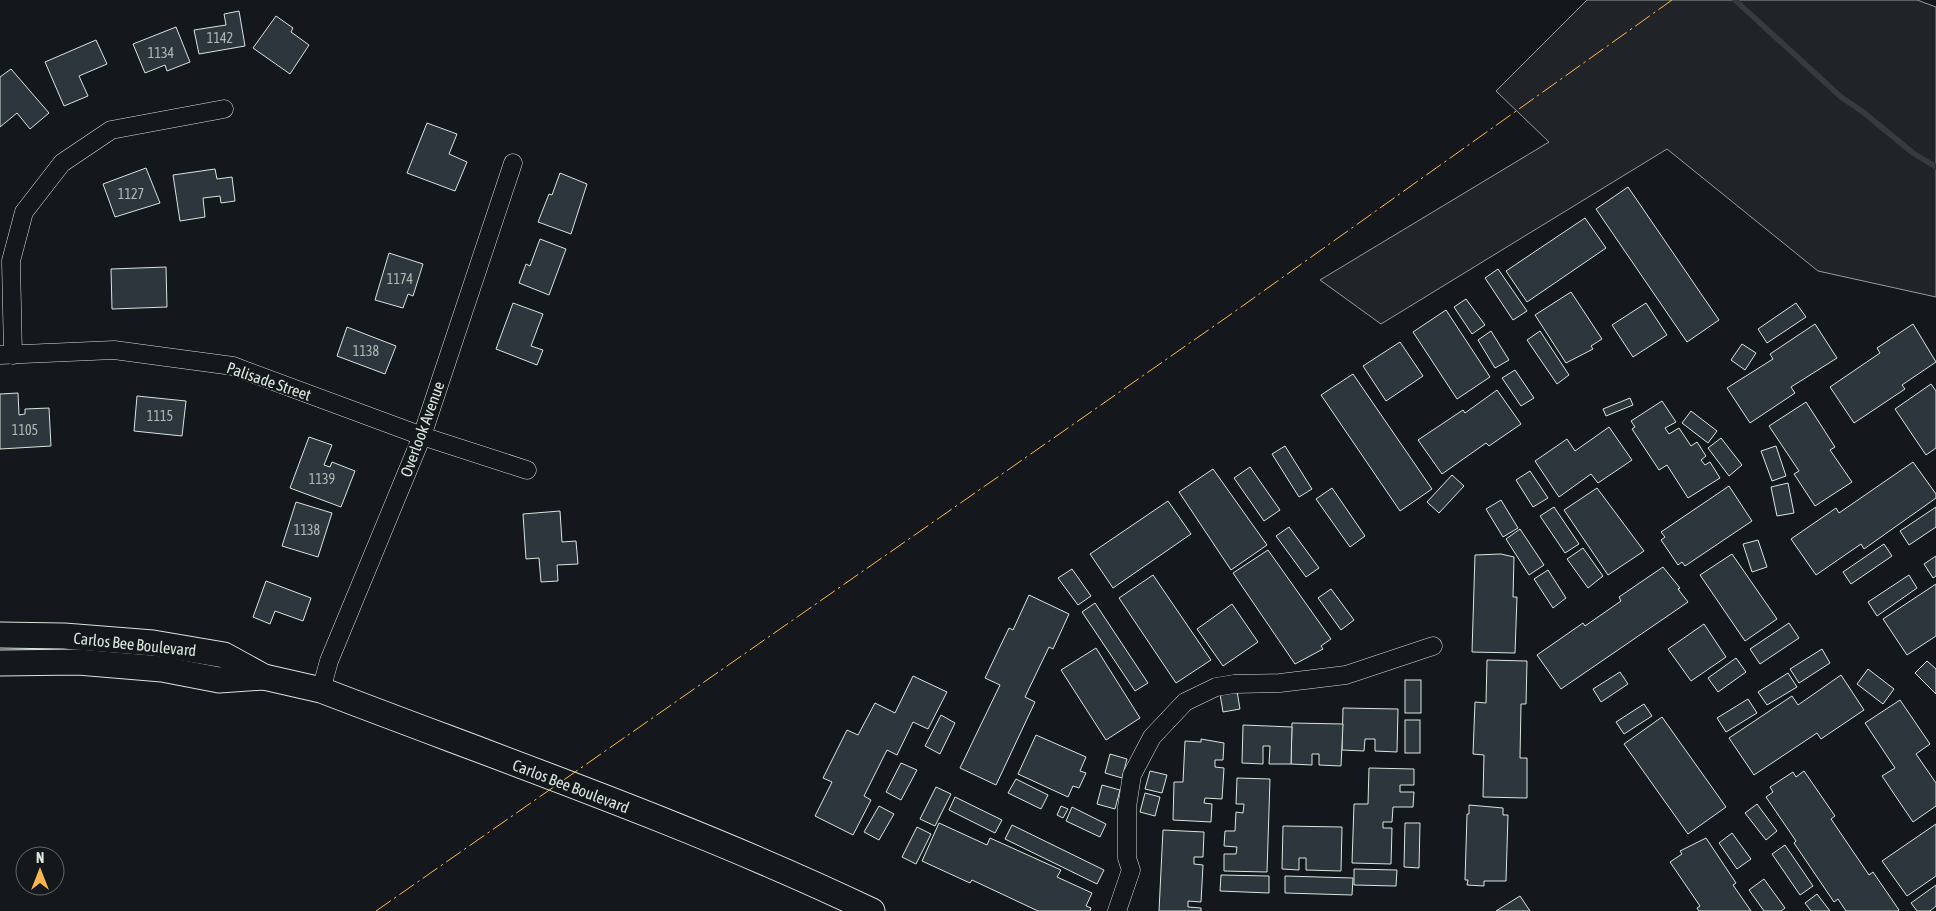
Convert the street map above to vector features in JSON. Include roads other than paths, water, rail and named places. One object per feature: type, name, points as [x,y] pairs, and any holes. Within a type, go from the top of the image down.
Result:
[{"type":"main road","name":"Carlos Bee Boulevard","points":[[0,635],[64,636],[153,642],[224,655],[264,677],[321,690],[691,832],[789,872],[872,911]]},
{"type":"main road","name":"Carlos Bee Boulevard","points":[[0,663],[78,662],[162,670],[219,680],[264,677]]},
{"type":"street","points":[[6,355],[10,261],[24,212],[62,163],[111,130],[224,109]]},
{"type":"street","name":"Overlook Avenue","points":[[321,690],[329,661],[422,436],[513,163]]},
{"type":"street","name":"Palisade Street","points":[[6,355],[114,350],[232,366],[422,436],[527,470]]},
{"type":"street","points":[[1117,911],[1131,870],[1127,858],[1127,808],[1132,775],[1152,737],[1184,702],[1216,687],[1234,684],[1280,683],[1346,675],[1433,646]]},
{"type":"waterway","points":[[1735,0],[1841,97],[1863,112],[1913,153],[1936,167]]}]
